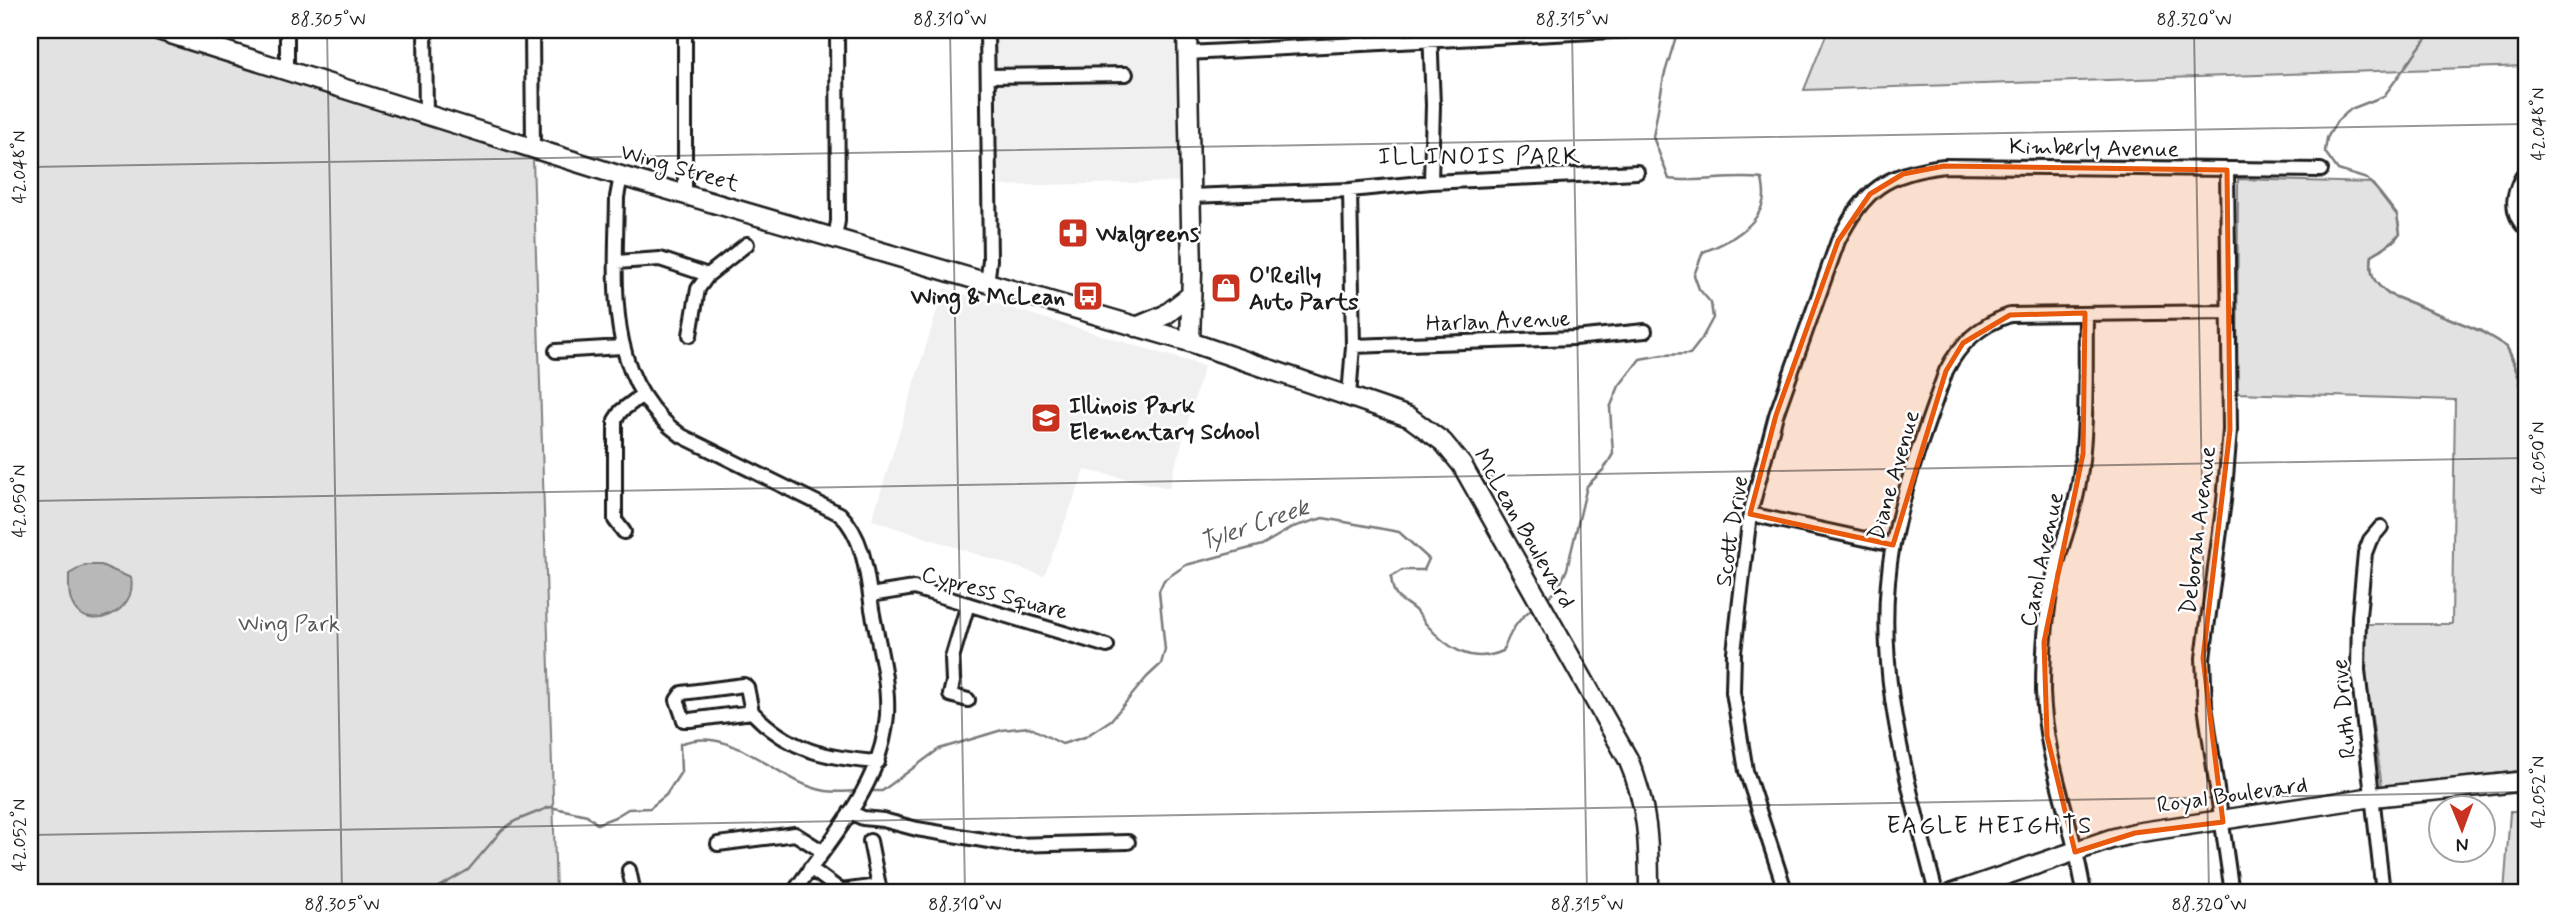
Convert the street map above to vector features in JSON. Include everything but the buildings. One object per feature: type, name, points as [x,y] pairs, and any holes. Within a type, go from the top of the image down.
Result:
[{"type":"street","name":"Wing Street","points":[[158,30],[621,176],[1190,342]]},
{"type":"street","points":[[280,30],[284,70]]},
{"type":"street","points":[[284,70],[287,30]]},
{"type":"street","points":[[425,30],[426,116]]},
{"type":"street","points":[[533,30],[533,147]]},
{"type":"street","points":[[685,30],[685,193]]},
{"type":"street","points":[[835,238],[838,220],[837,30]]},
{"type":"street","points":[[987,30],[987,284]]},
{"type":"street","points":[[1187,30],[1190,342]]},
{"type":"street","points":[[1187,54],[1430,36],[1632,30]]},
{"type":"street","points":[[1430,36],[1433,105],[1431,182]]},
{"type":"street","points":[[988,76],[1126,74]]},
{"type":"street","name":"Kimberly Avenue","points":[[1873,192],[1903,174],[1944,166],[2321,170]]},
{"type":"street","points":[[2527,169],[2520,181],[2515,206],[2517,220],[2527,230]]},
{"type":"street","name":"Deborah Avenue","points":[[2227,170],[2230,430],[2228,466],[2203,658],[2205,706],[2232,893]]},
{"type":"street","points":[[1190,196],[1350,190],[1431,182],[1637,172]]},
{"type":"street","points":[[621,176],[617,197],[618,317],[622,347],[642,395],[664,421],[682,436],[840,514],[858,538],[887,702],[884,740],[871,779],[793,893]]},
{"type":"street","points":[[1349,396],[1353,346],[1350,190]]},
{"type":"street","name":"Scott Drive","points":[[1786,893],[1746,771],[1733,692],[1734,652],[1750,514],[1776,415],[1838,241],[1851,215],[1873,192]]},
{"type":"street","points":[[690,335],[698,289],[708,275],[747,244]]},
{"type":"street","points":[[617,262],[660,259],[708,275]]},
{"type":"street","points":[[1136,327],[1165,315],[1191,295]]},
{"type":"street","name":"Diane Avenue","points":[[1936,893],[1900,755],[1892,709],[1886,635],[1893,545],[1912,469],[1946,371],[1964,343],[1988,324],[2010,315],[2228,312]]},
{"type":"street","name":"Carol Avenue","points":[[2084,893],[2055,780],[2047,736],[2044,667],[2047,618],[2054,574],[2073,509],[2083,454],[2085,314]]},
{"type":"street","name":"Harlan Avenue","points":[[1353,346],[1574,338],[1645,331]]},
{"type":"street","name":"McLean Boulevard","points":[[1190,342],[1409,417],[1432,431],[1443,442],[1474,485],[1615,735],[1640,785],[1647,826],[1649,893]]},
{"type":"street","points":[[556,351],[622,347]]},
{"type":"street","points":[[624,531],[618,528],[615,520],[614,427],[621,411],[642,395]]},
{"type":"street","points":[[1750,514],[1893,545]]},
{"type":"street","name":"Ruth Drive","points":[[2381,527],[2370,540],[2365,553],[2359,616],[2358,670],[2383,893]]},
{"type":"street","name":"Cypress Square","points":[[870,595],[914,588],[1107,646]]},
{"type":"street","points":[[968,604],[952,658],[953,682],[950,695],[968,700]]},
{"type":"street","points":[[752,712],[684,720],[677,700],[682,693],[744,685],[747,687],[752,712],[776,735],[823,755],[878,762]]},
{"type":"street","name":"Royal Boulevard","points":[[1953,893],[2135,833],[2222,822],[2373,797],[2527,781]]},
{"type":"street","points":[[852,809],[863,818],[1013,845],[1128,842]]},
{"type":"street","points":[[718,844],[795,834],[822,851]]},
{"type":"street","points":[[810,868],[841,891],[879,886],[870,841]]},
{"type":"street","points":[[629,870],[634,893]]},
{"type":"highlighted area","points":[[1944,166],[2227,170],[2230,430],[2203,658],[2223,822],[2135,833],[2075,852],[2047,736],[2044,642],[2083,454],[2085,313],[2010,315],[1963,343],[1946,371],[1893,545],[1750,514],[1776,415],[1838,241],[1870,194],[1903,174]]},
{"type":"shaded area","points":[[993,30],[1176,30],[1179,182],[992,186]]},
{"type":"shaded area","name":"Illinois Park Elementary School","points":[[944,288],[1204,366],[1169,488],[1085,470],[1044,576],[872,520]]},
{"type":"shaded area","points":[[85,565],[101,565],[131,578],[131,590],[120,609],[100,618],[90,618],[74,607],[70,595],[69,574]]},
{"type":"green space","name":"Wing Park","points":[[30,30],[134,30],[533,159],[556,893],[30,893]]},
{"type":"green space","points":[[1828,30],[2527,30],[2527,66],[1804,90]]},
{"type":"green space","points":[[2238,179],[2372,183],[2397,215],[2400,233],[2372,255],[2372,273],[2379,286],[2389,294],[2489,336],[2508,349],[2512,357],[2527,418],[2527,770],[2382,787],[2366,676],[2366,624],[2452,624],[2455,400],[2237,393]]},
{"type":"green space","points":[[2510,812],[2527,812],[2527,893],[2504,893]]},
{"type":"waterway","name":"Tyler Creek","points":[[1544,600],[1558,589],[1567,569],[1587,486],[1604,469],[1613,454],[1610,408],[1619,386],[1640,359],[1690,354],[1713,318],[1711,303],[1699,289],[1694,275],[1703,252],[1742,232],[1757,216],[1762,206],[1762,179],[1669,179],[1653,137],[1664,76],[1678,30]]},
{"type":"waterway","name":"Tyler Creek","points":[[2432,30],[2384,96],[2351,109],[2337,121],[2327,138],[2325,152],[2338,170],[2367,179],[2397,215],[2400,233],[2394,241],[2372,255],[2372,273],[2379,286],[2388,294],[2481,331],[2507,347],[2519,378],[2527,418],[2527,441]]},
{"type":"waterway","name":"Tyler Creek","points":[[869,791],[882,791],[939,749],[1002,730],[1029,727],[1062,744],[1085,737],[1111,720],[1161,664],[1165,650],[1159,591],[1164,580],[1186,565],[1262,545],[1293,527],[1323,518],[1399,532],[1429,559],[1424,570],[1402,570],[1391,577],[1394,591],[1442,640],[1460,652],[1480,656],[1503,651],[1515,627],[1533,608]]},
{"type":"waterway","name":"Tyler Creek","points":[[429,893],[468,870],[502,830],[515,821],[550,807],[587,815],[597,824],[628,809],[650,808],[666,795],[681,772],[680,744],[700,740],[718,741],[754,756],[807,786],[830,792],[859,791]]},
{"type":"place","name":"Walgreens","points":[[1073,233]]},
{"type":"place","name":"O'Reilly Auto Parts","points":[[1226,288]]},
{"type":"place","name":"Wing & McLean","points":[[1088,296]]},
{"type":"place","name":"Illinois Park Elementary School","points":[[1046,418]]},
{"type":"district","name":"ILLINOIS PARK","points":[[1480,156]]},
{"type":"district","name":"EAGLE HEIGHTS","points":[[1990,825]]}]
